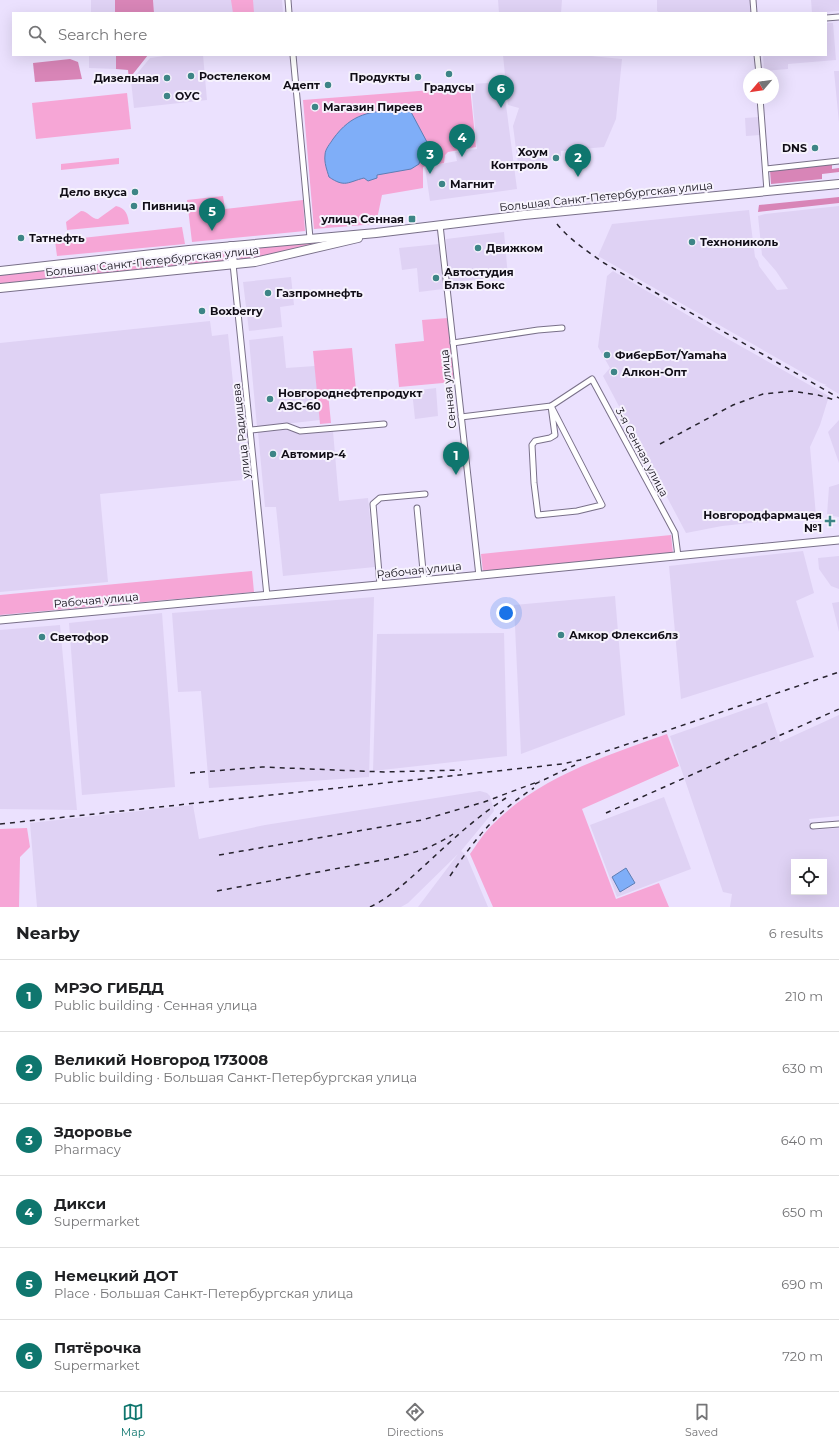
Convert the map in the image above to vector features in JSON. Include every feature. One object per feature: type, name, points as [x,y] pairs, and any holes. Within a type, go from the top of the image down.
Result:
[{"type":"main road","name":"Большая Санкт-Петербургская улица","points":[[0,271],[839,184]]},
{"type":"main road","name":"Большая Санкт-Петербургская улица","points":[[0,288],[255,262],[348,241],[376,233]]},
{"type":"main road","points":[[231,246],[233,264]]},
{"type":"main road","name":"Рабочая улица","points":[[0,620],[479,576],[839,540]]},
{"type":"street","points":[[288,0],[289,12]]},
{"type":"street","points":[[753,0],[754,12]]},
{"type":"street","points":[[827,18],[839,16]]},
{"type":"street","points":[[293,56],[310,238]]},
{"type":"street","points":[[757,56],[758,68]]},
{"type":"street","points":[[761,104],[767,192]]},
{"type":"street","points":[[766,169],[839,161]]},
{"type":"street","name":"Сенная улица","points":[[440,225],[479,576]]},
{"type":"street","name":"улица Радищева","points":[[233,264],[267,596]]},
{"type":"street","points":[[453,343],[538,330],[562,328]]},
{"type":"street","name":"3-я Сенная улица","points":[[551,406],[592,379],[675,533],[678,556]]},
{"type":"street","points":[[461,417],[551,406]]},
{"type":"street","points":[[551,406],[602,505],[577,511],[538,515],[534,483],[532,445],[535,441],[550,438],[555,435],[551,406]]},
{"type":"street","points":[[251,430],[287,426],[300,431],[384,424]]},
{"type":"street","points":[[380,585],[373,504],[380,498],[425,494]]},
{"type":"street","points":[[417,508],[424,581]]},
{"type":"street","points":[[813,826],[839,824]]},
{"type":"shaded area","points":[[91,0],[115,0],[115,12],[91,12]]},
{"type":"shaded area","points":[[115,0],[153,0],[154,12],[115,12]]},
{"type":"shaded area","points":[[153,0],[282,0],[283,12],[154,12]]},
{"type":"shaded area","points":[[231,0],[253,0],[254,12],[233,12]]},
{"type":"shaded area","points":[[498,0],[562,0],[561,12],[499,12]]},
{"type":"shaded area","points":[[657,0],[750,0],[751,12],[658,12],[657,11]]},
{"type":"shaded area","points":[[811,0],[839,0],[839,11],[812,12]]},
{"type":"shaded area","points":[[827,23],[833,23],[836,60],[788,64],[788,69],[764,68],[763,56],[827,56]]},
{"type":"shaded area","points":[[89,56],[116,56],[116,69],[89,68]]},
{"type":"shaded area","points":[[116,56],[147,56],[129,79],[128,70],[116,69]]},
{"type":"shaded area","points":[[164,56],[203,56],[207,100],[134,108],[131,81],[150,58]]},
{"type":"shaded area","points":[[503,56],[591,56],[622,59],[616,119],[604,147],[561,151],[561,159],[518,164],[513,126],[519,108],[508,105]]},
{"type":"shaded area","points":[[70,59],[78,62],[82,79],[35,82],[33,63]]},
{"type":"shaded area","points":[[834,71],[839,71],[839,123]]},
{"type":"shaded area","points":[[503,82],[517,189],[430,201],[425,167],[457,161],[455,152],[477,149],[471,84]]},
{"type":"shaded area","points":[[470,87],[476,147],[448,152],[445,155],[444,163],[423,167],[423,188],[382,195],[376,224],[314,229],[303,100]]},
{"type":"shaded area","points":[[127,93],[131,129],[36,139],[32,103]]},
{"type":"shaded area","points":[[759,117],[761,135],[746,136],[745,118]]},
{"type":"shaded area","points":[[119,158],[119,164],[61,170],[61,164]]},
{"type":"shaded area","points":[[832,163],[832,169],[839,168],[839,172],[822,174],[822,179],[771,184],[770,170]]},
{"type":"shaded area","points":[[223,196],[225,209],[303,200],[305,231],[192,242],[187,200]]},
{"type":"shaded area","points":[[839,197],[839,203],[758,212],[759,205]]},
{"type":"shaded area","points":[[116,206],[122,208],[126,212],[129,224],[67,230],[66,222],[81,211],[86,212],[93,218],[98,219]]},
{"type":"shaded area","points":[[839,206],[839,394],[824,385],[827,385],[821,383],[598,256],[612,224],[749,210],[755,257],[759,266],[777,290],[788,289],[776,271],[762,255],[758,216]]},
{"type":"shaded area","points":[[182,227],[185,244],[57,256],[55,241]]},
{"type":"shaded area","points":[[504,232],[508,277],[448,282],[446,239]]},
{"type":"shaded area","points":[[341,238],[258,258],[243,260],[240,259],[237,254],[239,249]]},
{"type":"shaded area","points":[[439,244],[443,289],[419,292],[417,268],[402,270],[399,248]]},
{"type":"shaded area","points":[[220,249],[225,256],[222,263],[0,285],[0,272]]},
{"type":"shaded area","points":[[613,271],[728,339],[829,396],[820,425],[810,447],[816,516],[722,526],[686,533],[603,376],[610,368],[598,347],[607,276]]},
{"type":"shaded area","name":"Газпромнефть","points":[[291,277],[294,305],[280,307],[282,327],[249,331],[243,282]]},
{"type":"shaded area","points":[[448,318],[454,382],[399,387],[395,344],[424,341],[422,320]]},
{"type":"shaded area","points":[[210,321],[212,336],[228,334],[243,480],[100,494],[108,582],[0,592],[0,343]]},
{"type":"shaded area","points":[[283,336],[286,368],[315,366],[320,420],[257,427],[249,340]]},
{"type":"shaded area","points":[[352,348],[356,390],[328,393],[331,423],[320,424],[313,351]]},
{"type":"shaded area","points":[[436,388],[438,416],[415,419],[412,391]]},
{"type":"shaded area","points":[[839,420],[839,463],[828,432]]},
{"type":"shaded area","points":[[292,429],[299,433],[333,431],[339,501],[368,498],[375,567],[283,576],[276,507],[265,507],[258,432]]},
{"type":"shaded area","points":[[839,484],[839,517],[827,515],[829,487]]},
{"type":"shaded area","points":[[671,535],[673,553],[483,572],[481,554]]},
{"type":"shaded area","points":[[803,551],[814,593],[796,601],[814,657],[681,699],[669,566]]},
{"type":"shaded area","points":[[839,556],[839,589],[831,586],[819,569],[818,558]]},
{"type":"shaded area","points":[[252,571],[254,592],[0,615],[0,595]]},
{"type":"shaded area","points":[[615,596],[625,715],[521,754],[514,605]]},
{"type":"shaded area","points":[[374,597],[369,777],[209,788],[201,691],[178,692],[172,613]]},
{"type":"shaded area","points":[[839,602],[839,632],[832,603]]},
{"type":"shaded area","points":[[162,613],[175,787],[82,795],[69,623]]},
{"type":"shaded area","points":[[60,625],[77,810],[0,809],[0,630]]},
{"type":"shaded area","points":[[504,633],[507,756],[373,771],[377,634]]},
{"type":"shaded area","points":[[767,702],[780,742],[839,715],[839,816],[809,819],[814,830],[839,828],[839,907],[730,907],[732,894],[723,892],[670,736]]},
{"type":"shaded area","points":[[667,734],[679,766],[582,809],[616,899],[659,883],[669,907],[493,907],[470,854],[492,825],[511,808],[552,781],[597,760]]},
{"type":"shaded area","points":[[480,791],[487,793],[490,796],[494,811],[461,851],[466,855],[488,907],[418,907],[458,854],[408,903],[401,907],[37,907],[30,823],[193,805],[199,839],[265,825]]},
{"type":"shaded area","points":[[664,797],[691,869],[617,897],[590,825]]},
{"type":"shaded area","points":[[27,828],[30,847],[20,857],[19,907],[0,907],[0,829]]},
{"type":"water","points":[[401,110],[411,112],[427,142],[419,164],[411,169],[377,175],[377,178],[368,181],[364,178],[343,183],[329,177],[325,155],[328,147],[340,130],[362,115],[380,111]]},
{"type":"water","points":[[626,868],[635,883],[620,892],[612,877]]},
{"type":"railway","points":[[557,224],[585,250],[604,263],[839,398]]},
{"type":"railway","points":[[660,444],[733,405],[763,394],[792,391],[818,395],[835,400]]},
{"type":"railway","points":[[0,824],[562,764],[580,760],[839,672]]},
{"type":"railway","points":[[606,813],[839,709]]},
{"type":"railway","points":[[535,784],[575,765]]},
{"type":"railway","points":[[190,773],[262,767],[384,772],[461,770]]},
{"type":"railway","points":[[219,855],[422,820],[484,802],[540,781]]},
{"type":"railway","points":[[450,876],[477,838],[497,816],[534,788]]},
{"type":"railway","points":[[370,907],[398,888],[484,813],[506,798]]},
{"type":"railway","points":[[217,891],[410,854],[438,843],[453,834]]},
{"type":"place","name":"Градусы","points":[[449,74]]},
{"type":"place","name":"Ростелеком","points":[[191,76]]},
{"type":"place","name":"Продукты","points":[[418,77]]},
{"type":"place","name":"Дизельная","points":[[167,78]]},
{"type":"place","name":"Адепт","points":[[328,85]]},
{"type":"place","name":"ОУС","points":[[167,96]]},
{"type":"place","name":"Магазин Пиреев","points":[[315,107]]},
{"type":"place","name":"Пятёрочка","points":[[501,108]]},
{"type":"place","name":"DNS","points":[[815,148]]},
{"type":"place","name":"Дикси","points":[[462,157]]},
{"type":"place","name":"Хоум Контроль","points":[[556,158]]},
{"type":"place","name":"Здоровье","points":[[430,174]]},
{"type":"place","name":"Великий Новгород 173008","points":[[578,177]]},
{"type":"place","name":"Магнит","points":[[442,184]]},
{"type":"place","name":"Дело вкуса","points":[[135,192]]},
{"type":"place","name":"Пивница","points":[[134,206]]},
{"type":"place","name":"улица Сенная","points":[[412,219]]},
{"type":"place","name":"Немецкий ДОТ","points":[[212,231]]},
{"type":"place","name":"Татнефть","points":[[21,238]]},
{"type":"place","name":"Технониколь","points":[[692,242]]},
{"type":"place","name":"Движком","points":[[478,248]]},
{"type":"place","name":"Автостудия Блэк Бокс","points":[[436,278]]},
{"type":"place","name":"Газпромнефть","points":[[268,293]]},
{"type":"place","name":"Boxberry","points":[[202,311]]},
{"type":"place","name":"ФиберБот/Yamaha","points":[[607,355]]},
{"type":"place","name":"Алкон-Опт","points":[[614,372]]},
{"type":"place","name":"Новгороднефтепродукт АЗС-60","points":[[270,399]]},
{"type":"place","name":"Автомир-4","points":[[273,454]]},
{"type":"place","name":"МРЭО ГИБДД","points":[[456,475]]},
{"type":"place","name":"Новгородфармацея №1","points":[[830,521]]},
{"type":"place","name":"Амкор Флексиблз","points":[[561,635]]},
{"type":"place","name":"Светофор","points":[[42,637]]}]
